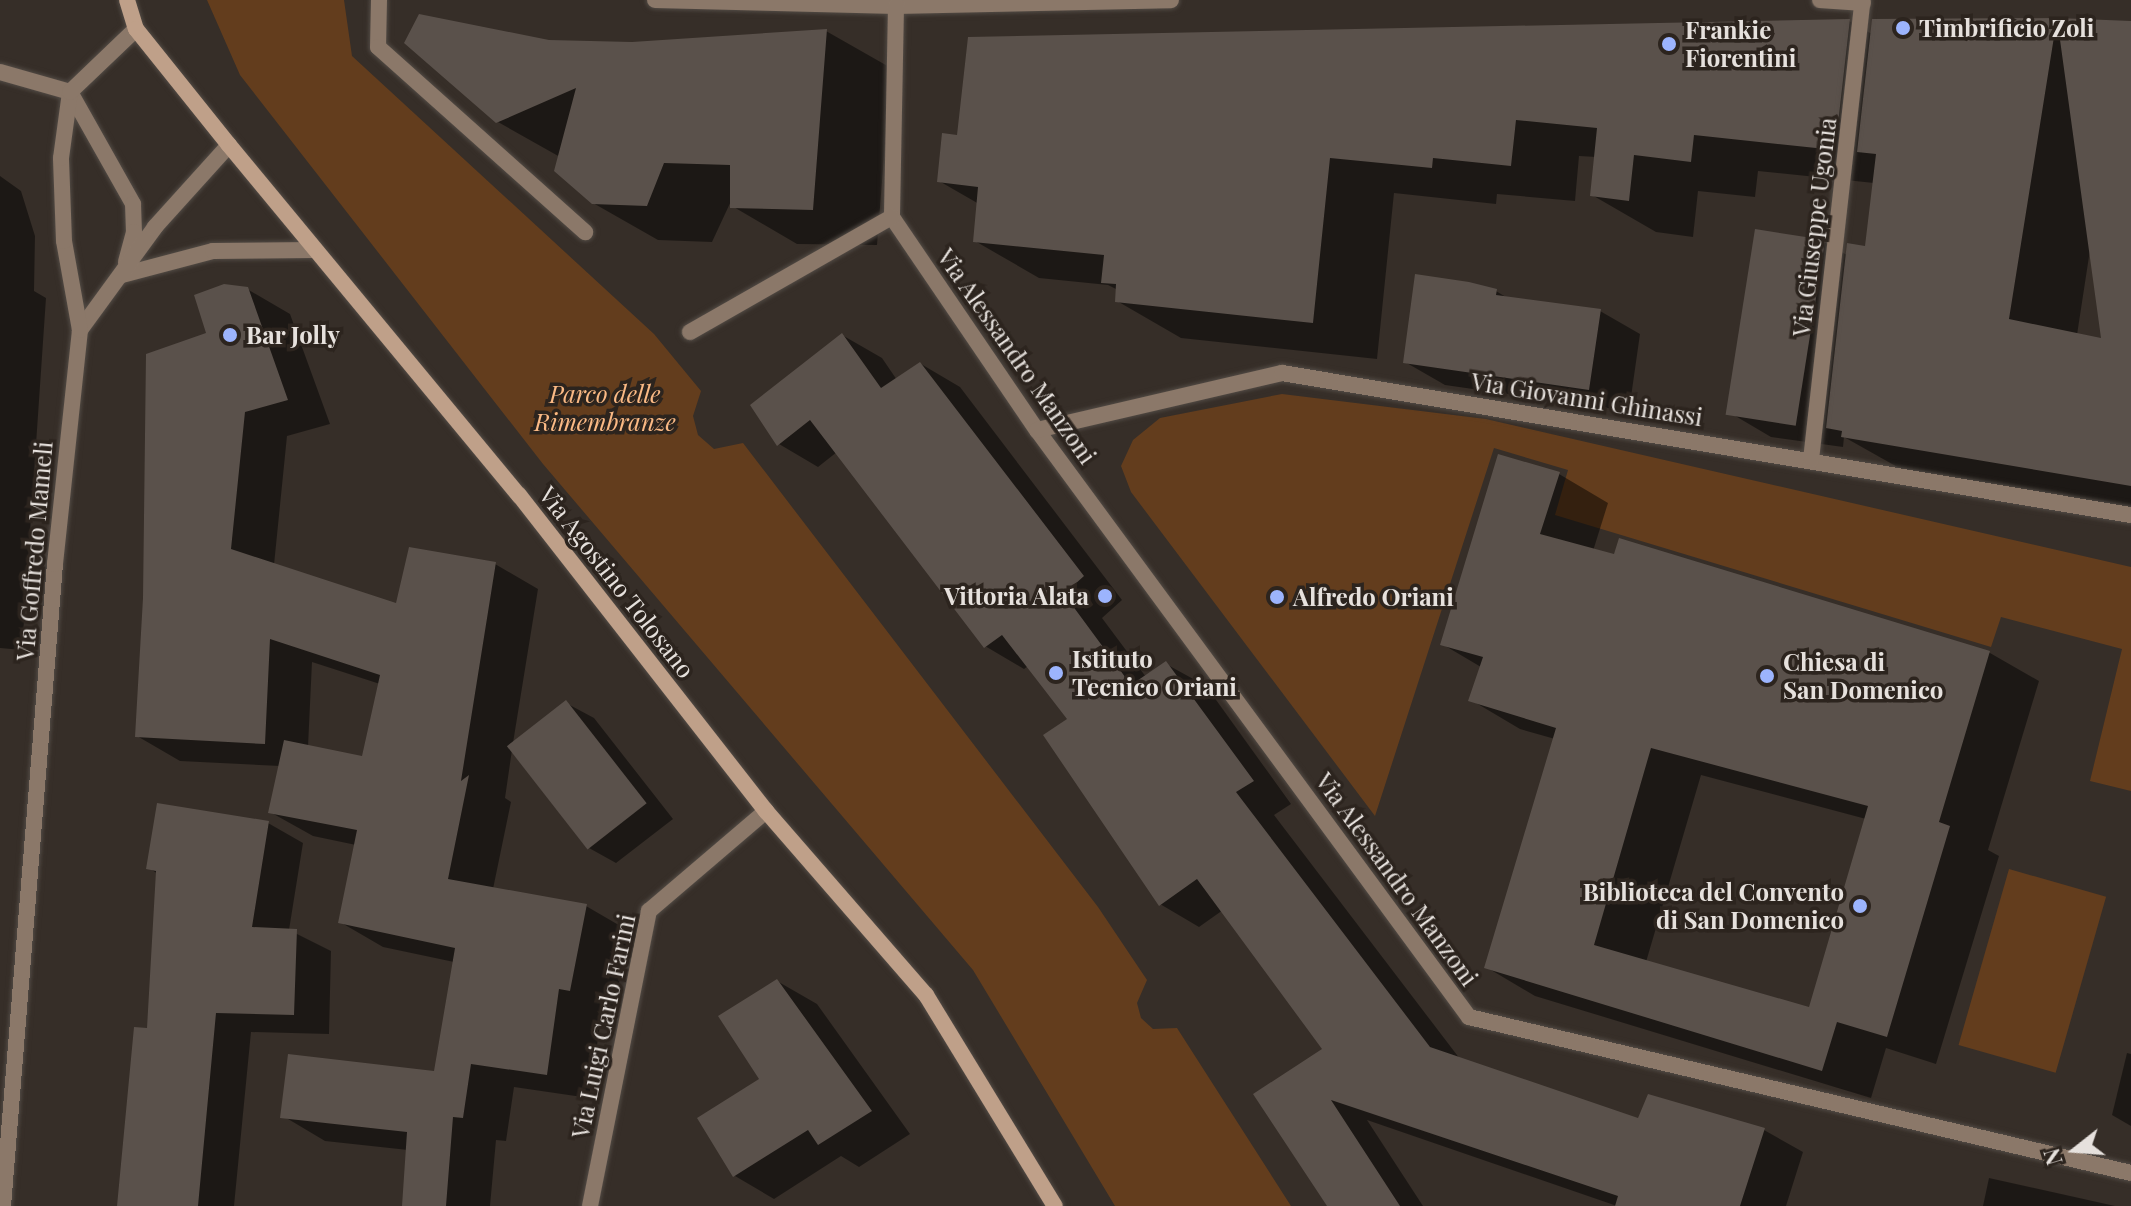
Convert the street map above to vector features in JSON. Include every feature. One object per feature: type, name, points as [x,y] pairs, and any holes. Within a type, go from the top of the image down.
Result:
[{"type":"main road","name":"Via Agostino Tolosano","points":[[127,0],[136,29],[313,250],[519,495],[766,811],[926,995],[1055,1206]]},
{"type":"street","points":[[379,0],[378,47],[585,232]]},
{"type":"street","points":[[655,0],[896,6],[1171,0]]},
{"type":"street","points":[[1820,0],[1863,1]]},
{"type":"street","name":"Via Giuseppe Ugonia","points":[[1811,460],[1863,1]]},
{"type":"street","points":[[690,332],[892,217],[896,6]]},
{"type":"street","points":[[70,92],[136,29]]},
{"type":"street","points":[[0,72],[70,92],[133,204],[134,232],[122,275]]},
{"type":"street","name":"Via Goffredo Mameli","points":[[3,1206],[55,564],[80,330],[60,201],[70,92]]},
{"type":"street","points":[[80,330],[164,216],[229,145]]},
{"type":"street","name":"Via Alessandro Manzoni","points":[[892,217],[1037,430],[1469,1017],[2131,1173]]},
{"type":"street","points":[[122,275],[213,251],[313,250]]},
{"type":"street","name":"Via Giovanni Ghinassi","points":[[1037,430],[1282,373],[2131,515]]},
{"type":"street","name":"Via Luigi Carlo Farini","points":[[590,1206],[649,911],[766,811]]},
{"type":"green space","name":"Parco delle Rimembranze","points":[[207,0],[344,0],[352,56],[654,334],[701,391],[693,416],[698,435],[714,449],[743,443],[1098,907],[1147,980],[1137,1003],[1141,1018],[1153,1029],[1177,1028],[1291,1206],[1115,1206],[973,970],[543,464],[240,75]]},
{"type":"green space","points":[[1282,394],[1486,419],[2131,567],[2131,791],[2090,781],[2122,649],[2001,617],[1991,647],[1555,515],[1568,470],[1494,448],[1375,816],[1131,492],[1121,466],[1133,440],[1160,418]]},
{"type":"green space","points":[[2009,869],[2106,897],[2056,1073],[1959,1045]]},
{"type":"building","points":[[419,14],[549,40],[632,42],[827,29],[813,210],[730,208],[730,165],[664,163],[647,206],[592,204],[554,171],[576,88],[496,123],[404,43]]},
{"type":"building","points":[[2057,18],[2131,21],[2131,486],[1841,437],[1842,431],[1826,428],[1847,243],[1865,246],[1876,154],[1857,152],[1872,19]],"holes":[[[2057,18],[2101,338],[2009,319]]]},
{"type":"building","points":[[1850,19],[1835,150],[1694,135],[1691,162],[1634,155],[1629,201],[1590,196],[1597,128],[1516,120],[1511,166],[1433,158],[1432,168],[1330,158],[1313,323],[1115,302],[1116,284],[1101,283],[1104,255],[973,242],[978,187],[937,182],[942,133],[957,135],[968,37]]},
{"type":"building","points":[[1755,229],[1825,240],[1796,426],[1726,415]]},
{"type":"building","points":[[1415,274],[1497,289],[1496,295],[1601,309],[1589,390],[1403,363]]},
{"type":"building","points":[[224,284],[248,287],[288,400],[245,412],[231,549],[396,603],[409,547],[496,562],[461,781],[469,775],[448,879],[587,904],[570,991],[559,989],[547,1075],[471,1064],[463,1118],[453,1117],[446,1206],[402,1206],[407,1132],[280,1118],[288,1054],[434,1071],[455,948],[338,923],[357,830],[268,813],[284,740],[362,756],[380,675],[270,639],[265,744],[135,737],[143,598],[146,354],[206,333],[194,295]]},
{"type":"building","points":[[842,333],[881,388],[920,362],[1084,576],[1064,594],[1131,685],[1166,661],[1254,781],[1236,792],[1430,1047],[1638,1118],[1648,1094],[1765,1128],[1740,1206],[1615,1206],[1618,1196],[1331,1100],[1400,1206],[1327,1206],[1253,1094],[1322,1049],[1197,879],[1159,906],[1043,735],[1067,719],[1002,635],[984,648],[810,420],[777,446],[750,405]]},
{"type":"building","points":[[1498,454],[1560,472],[1540,534],[1614,554],[1619,538],[1990,651],[1939,822],[1950,826],[1887,1037],[1837,1022],[1822,1071],[1484,968],[1556,728],[1468,701],[1483,657],[1440,645]],"holes":[[[1651,748],[1868,806],[1809,1007],[1594,945]]]},
{"type":"building","points":[[566,700],[647,803],[588,849],[507,746]]},
{"type":"building","points":[[157,803],[269,821],[252,927],[297,929],[294,1015],[216,1013],[198,1206],[117,1206],[134,1027],[147,1028],[156,871],[146,869]]},
{"type":"building","points":[[777,979],[872,1111],[818,1145],[808,1130],[733,1177],[697,1118],[759,1079],[718,1016]]},
{"type":"place","name":"Timbrificio Zoli","points":[[1903,28]]},
{"type":"place","name":"Frankie Fiorentini","points":[[1669,44]]},
{"type":"place","name":"Bar Jolly","points":[[230,335]]},
{"type":"place","name":"Vittoria Alata","points":[[1105,596]]},
{"type":"place","name":"Alfredo Oriani","points":[[1277,597]]},
{"type":"place","name":"Istituto Tecnico Oriani","points":[[1056,673]]},
{"type":"place","name":"Chiesa di San Domenico","points":[[1767,676]]},
{"type":"place","name":"Biblioteca del Convento di San Domenico","points":[[1860,906]]}]
